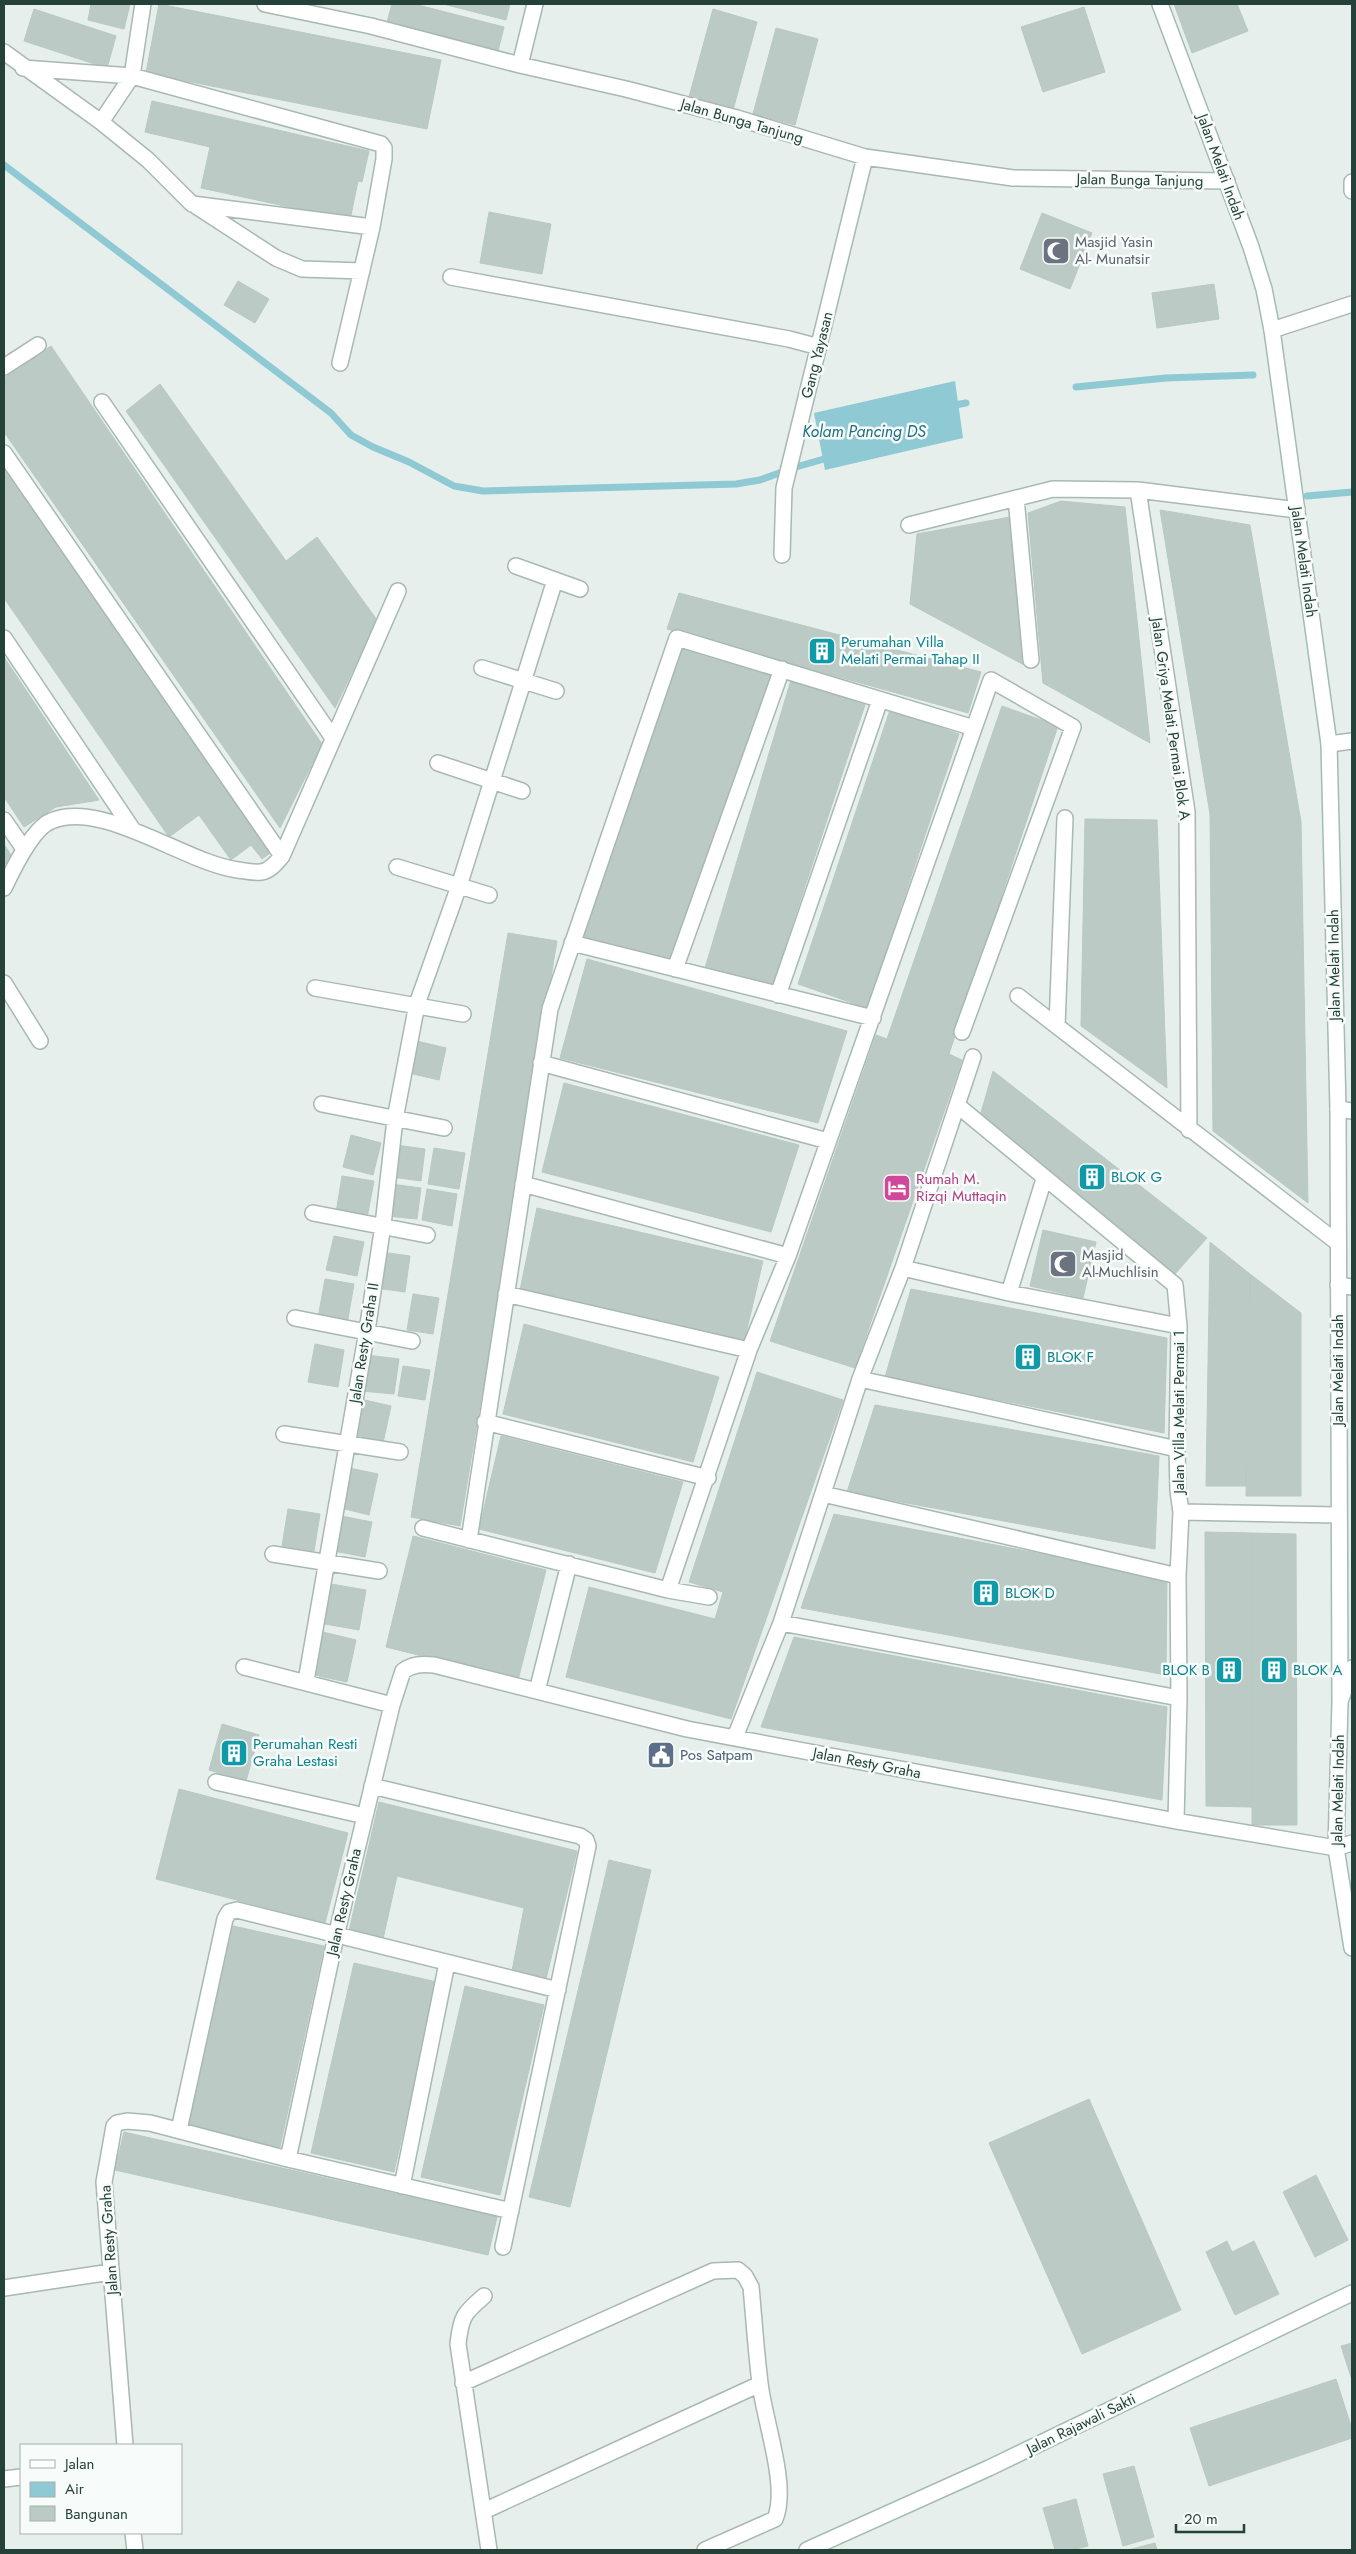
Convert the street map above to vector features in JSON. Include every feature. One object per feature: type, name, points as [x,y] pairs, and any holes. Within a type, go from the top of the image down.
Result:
[{"type":"street","points":[[101,122],[132,76],[143,4]]},
{"type":"street","name":"Jalan Bunga Tanjung","points":[[265,4],[371,26],[520,65],[626,89],[737,118],[865,157],[1013,178],[1227,181]]},
{"type":"street","points":[[520,65],[535,4]]},
{"type":"street","name":"Jalan Melati Indah","points":[[1160,4],[1227,181],[1264,288],[1272,330],[1329,744],[1345,1110],[1338,1243],[1345,1286],[1338,1516],[1340,1702],[1336,1848],[1352,1948]]},
{"type":"street","points":[[4,52],[101,122],[148,160],[192,204],[276,258],[302,269],[362,271]]},
{"type":"street","points":[[24,68],[132,76],[378,141],[384,148],[384,159],[372,227],[340,363]]},
{"type":"street","name":"Gang Yayasan","points":[[782,555],[784,488],[865,157]]},
{"type":"street","points":[[1352,182],[1352,191]]},
{"type":"street","points":[[192,204],[372,227]]},
{"type":"street","points":[[450,277],[789,339],[819,347]]},
{"type":"street","points":[[1272,330],[1352,304]]},
{"type":"street","points":[[4,367],[38,344]]},
{"type":"street","points":[[102,402],[333,738]]},
{"type":"street","points":[[4,453],[282,856]]},
{"type":"street","points":[[909,525],[1054,489],[1138,490],[1297,510]]},
{"type":"street","name":"Jalan Griya Melati Permai Blok A","points":[[1138,490],[1187,812],[1189,1130]]},
{"type":"street","points":[[1016,498],[1031,660]]},
{"type":"street","points":[[516,566],[580,589]]},
{"type":"street","name":"Jalan Resty Graha II","points":[[306,1682],[367,1331],[383,1225],[395,1119],[417,1004],[459,886],[555,580]]},
{"type":"street","points":[[4,888],[24,850],[45,824],[66,817],[92,817],[134,830],[212,864],[234,869],[261,872],[276,864],[282,856],[398,591]]},
{"type":"street","points":[[469,1540],[485,1422],[550,1009],[678,637],[974,728]]},
{"type":"street","points":[[4,638],[134,830]]},
{"type":"street","points":[[482,668],[556,691]]},
{"type":"street","points":[[675,969],[782,669]]},
{"type":"street","points":[[668,1590],[708,1478],[749,1350],[788,1256],[991,680],[1073,727],[962,1032]]},
{"type":"street","points":[[778,995],[880,700]]},
{"type":"street","points":[[1329,744],[1352,741]]},
{"type":"street","points":[[438,764],[522,792]]},
{"type":"street","points":[[1056,1026],[1065,818]]},
{"type":"street","points":[[4,820],[24,850]]},
{"type":"street","points":[[397,867],[489,895]]},
{"type":"street","points":[[572,943],[873,1018]]},
{"type":"street","points":[[4,984],[40,1041]]},
{"type":"street","points":[[315,988],[417,1004],[464,1014]]},
{"type":"street","points":[[1018,996],[1189,1130],[1338,1243]]},
{"type":"street","points":[[735,1737],[781,1623],[860,1379],[903,1268],[973,1057]]},
{"type":"street","points":[[541,1063],[828,1141]]},
{"type":"street","points":[[322,1104],[444,1128]]},
{"type":"street","name":"Jalan Villa Melati Permai 1","points":[[957,1105],[1174,1285],[1179,1326],[1177,1449],[1178,1491],[1182,1512],[1178,1576],[1179,1698],[1176,1821]]},
{"type":"street","points":[[1009,1293],[1044,1179]]},
{"type":"street","points":[[523,1184],[788,1256]]},
{"type":"street","points":[[313,1213],[427,1235]]},
{"type":"street","points":[[903,1268],[1009,1293],[1179,1326]]},
{"type":"street","points":[[506,1294],[749,1350]]},
{"type":"street","points":[[295,1318],[412,1341]]},
{"type":"street","points":[[860,1379],[1177,1449]]},
{"type":"street","points":[[485,1422],[708,1478]]},
{"type":"street","points":[[284,1434],[347,1442],[400,1452]]},
{"type":"street","points":[[823,1494],[1178,1576]]},
{"type":"street","points":[[1182,1512],[1338,1516]]},
{"type":"street","points":[[423,1528],[668,1590],[709,1597]]},
{"type":"street","points":[[273,1554],[379,1571]]},
{"type":"street","points":[[537,1691],[569,1564]]},
{"type":"street","points":[[781,1623],[1179,1698]]},
{"type":"street","name":"Jalan Resty Graha","points":[[288,2160],[336,1936],[384,1734],[403,1671],[419,1664],[434,1665],[687,1729],[1176,1821],[1336,1848]]},
{"type":"street","points":[[244,1667],[392,1705]]},
{"type":"street","points":[[1340,1702],[1352,1668]]},
{"type":"street","points":[[216,1782],[365,1816]]},
{"type":"street","points":[[372,1786],[586,1840],[588,1846],[503,2247]]},
{"type":"street","points":[[1336,1848],[1352,1843]]},
{"type":"street","points":[[179,2130],[225,1919],[229,1912],[237,1910],[558,1990]]},
{"type":"street","points":[[402,2186],[447,1963]]},
{"type":"street","name":"Jalan Resty Graha","points":[[124,2444],[104,2182],[114,2126],[122,2121],[179,2130],[288,2160],[511,2211]]},
{"type":"street","points":[[463,2383],[713,2271],[738,2270],[745,2276],[751,2288],[760,2384],[778,2481],[778,2512],[775,2519],[705,2550]]},
{"type":"street","points":[[4,2288],[111,2272]]},
{"type":"street","name":"Jalan Rajawali Sakti","points":[[807,2550],[980,2472],[1352,2293]]},
{"type":"street","points":[[484,2296],[465,2312],[460,2327],[458,2344],[484,2511],[488,2550]]},
{"type":"street","points":[[484,2511],[760,2384]]},
{"type":"street","points":[[4,2479],[20,2477]]},
{"type":"street","points":[[133,2534],[135,2550]]},
{"type":"water","name":"Kolam Pancing DS","points":[[955,381],[963,438],[825,470],[814,413]]},
{"type":"building","points":[[91,4],[130,4],[124,29],[88,20]]},
{"type":"building","points":[[159,4],[441,60],[427,129],[146,73]]},
{"type":"building","points":[[392,4],[414,4],[504,27],[497,55],[386,26]]},
{"type":"building","points":[[443,4],[510,4],[506,20]]},
{"type":"building","points":[[1174,4],[1237,4],[1248,31],[1192,53]]},
{"type":"building","points":[[1084,7],[1105,72],[1043,92],[1021,27]]},
{"type":"building","points":[[34,9],[116,36],[107,68],[24,41]]},
{"type":"building","points":[[713,9],[757,22],[733,110],[689,97]]},
{"type":"building","points":[[776,28],[818,39],[795,125],[753,114]]},
{"type":"building","points":[[152,101],[369,151],[362,182],[358,181],[350,220],[201,188],[210,147],[145,132]]},
{"type":"building","points":[[489,212],[551,224],[542,274],[480,263]]},
{"type":"building","name":"Masjid Yasin Al- Munatsir","points":[[1042,213],[1092,233],[1070,289],[1020,269]]},
{"type":"building","points":[[238,281],[269,299],[255,323],[224,305]]},
{"type":"building","points":[[1214,284],[1219,319],[1157,328],[1152,293]]},
{"type":"building","points":[[51,346],[322,744],[280,828],[4,432],[4,378]]},
{"type":"building","points":[[160,384],[286,561],[317,537],[377,620],[335,708],[126,411]]},
{"type":"building","points":[[4,459],[274,850],[262,859],[251,845],[231,860],[199,815],[169,837],[4,598]]},
{"type":"building","points":[[1061,501],[1125,507],[1150,743],[1043,683],[1028,513]]},
{"type":"building","points":[[1160,510],[1250,525],[1301,822],[1308,1203],[1213,1131],[1210,814]]},
{"type":"building","points":[[1010,517],[1026,666],[910,604],[917,534]]},
{"type":"building","name":"Perumahan Villa Melati Permai Tahap II","points":[[679,593],[981,672],[968,713],[667,629]]},
{"type":"building","points":[[678,641],[778,671],[674,965],[576,941]]},
{"type":"building","points":[[4,657],[99,800],[56,807],[24,827],[4,797]]},
{"type":"building","points":[[791,680],[865,705],[772,986],[705,968]]},
{"type":"building","points":[[1002,706],[1058,726],[949,1054],[962,1060],[855,1368],[770,1341],[876,1035],[887,1039]]},
{"type":"building","points":[[890,710],[959,734],[867,1008],[798,984]]},
{"type":"building","points":[[1085,819],[1157,820],[1167,1088],[1081,1026]]},
{"type":"building","points":[[4,844],[11,855],[4,866]]},
{"type":"building","points":[[508,933],[557,941],[460,1526],[411,1517]]},
{"type":"building","points":[[587,959],[847,1031],[818,1123],[560,1058]]},
{"type":"building","points":[[417,1041],[446,1048],[439,1080],[409,1073]]},
{"type":"building","name":"BLOK G","points":[[993,1071],[1207,1238],[1174,1275],[980,1116]]},
{"type":"building","points":[[564,1083],[799,1145],[771,1232],[542,1172]]},
{"type":"building","points":[[351,1135],[381,1143],[373,1175],[343,1167]]},
{"type":"building","points":[[396,1145],[425,1149],[421,1181],[392,1177]]},
{"type":"building","points":[[434,1148],[465,1153],[459,1189],[428,1184]]},
{"type":"building","points":[[342,1176],[374,1181],[367,1218],[336,1213]]},
{"type":"building","points":[[391,1184],[421,1188],[417,1219],[387,1216]]},
{"type":"building","points":[[427,1189],[457,1194],[452,1226],[422,1220]]},
{"type":"building","points":[[537,1208],[763,1261],[744,1342],[520,1290]]},
{"type":"building","name":"Masjid Al-Muchlisin","points":[[1043,1230],[1096,1242],[1083,1298],[1030,1286]]},
{"type":"building","points":[[334,1236],[364,1242],[357,1276],[326,1270]]},
{"type":"building","points":[[1210,1242],[1250,1274],[1246,1486],[1206,1486]]},
{"type":"building","points":[[381,1252],[410,1256],[405,1292],[376,1288]]},
{"type":"building","points":[[1250,1274],[1301,1313],[1301,1496],[1246,1496]]},
{"type":"building","points":[[325,1279],[354,1284],[347,1324],[318,1318]]},
{"type":"building","name":"BLOK F","points":[[911,1289],[1167,1338],[1164,1433],[885,1377]]},
{"type":"building","points":[[413,1294],[439,1298],[433,1334],[407,1330]]},
{"type":"building","points":[[524,1324],[719,1377],[693,1462],[503,1414]]},
{"type":"building","points":[[315,1344],[344,1350],[338,1387],[308,1382]]},
{"type":"building","points":[[367,1355],[399,1359],[394,1394],[362,1391]]},
{"type":"building","points":[[403,1366],[430,1370],[425,1400],[398,1396]]},
{"type":"building","points":[[757,1372],[843,1400],[731,1719],[566,1677],[589,1587],[715,1619],[723,1592],[689,1582]]},
{"type":"building","points":[[360,1399],[391,1406],[383,1443],[353,1436]]},
{"type":"building","points":[[875,1405],[1159,1456],[1155,1549],[847,1492]]},
{"type":"building","points":[[501,1436],[683,1482],[655,1573],[479,1529]]},
{"type":"building","points":[[349,1468],[378,1474],[369,1515],[341,1508]]},
{"type":"building","points":[[288,1509],[320,1514],[314,1551],[282,1546]]},
{"type":"building","name":"BLOK D","points":[[834,1514],[1167,1578],[1166,1675],[801,1608]]},
{"type":"building","points":[[341,1516],[372,1522],[365,1557],[334,1551]]},
{"type":"building","name":"BLOK B","points":[[1205,1532],[1252,1533],[1252,1807],[1206,1806]]},
{"type":"building","name":"BLOK A","points":[[1252,1533],[1296,1534],[1297,1825],[1252,1825]]},
{"type":"building","points":[[413,1536],[546,1570],[518,1680],[386,1647]]},
{"type":"building","points":[[331,1584],[366,1590],[359,1630],[325,1624]]},
{"type":"building","points":[[323,1632],[356,1640],[347,1682],[314,1675]]},
{"type":"building","points":[[794,1637],[1167,1707],[1162,1800],[761,1727]]},
{"type":"building","name":"Perumahan Resti Graha Lestasi","points":[[222,1724],[259,1735],[246,1781],[209,1770]]},
{"type":"building","name":"Pos Satpam","points":[[656,1745],[670,1748],[667,1764],[652,1761]]},
{"type":"building","points":[[179,1789],[348,1833],[325,1923],[156,1879]]},
{"type":"building","points":[[379,1802],[577,1851],[546,1979],[512,1971],[524,1908],[397,1876],[383,1939],[349,1931]]},
{"type":"building","points":[[609,1860],[651,1870],[570,2207],[529,2197]]},
{"type":"building","points":[[233,1926],[324,1946],[280,2147],[189,2126]]},
{"type":"building","points":[[354,1963],[437,1982],[394,2172],[311,2153]]},
{"type":"building","points":[[465,1986],[544,2005],[500,2195],[421,2177]]},
{"type":"building","points":[[1089,2099],[1181,2310],[1082,2354],[989,2143]]},
{"type":"building","points":[[124,2132],[497,2217],[488,2255],[115,2170]]},
{"type":"building","points":[[1316,2175],[1348,2240],[1315,2257],[1283,2192]]},
{"type":"building","points":[[1227,2241],[1232,2252],[1254,2241],[1279,2294],[1235,2315],[1206,2252]]},
{"type":"building","points":[[1352,2343],[1352,2380],[1341,2346]]},
{"type":"building","points":[[1336,2379],[1352,2429],[1352,2438],[1209,2486],[1190,2428]]},
{"type":"building","points":[[1134,2466],[1154,2537],[1123,2546],[1103,2474]]},
{"type":"building","points":[[1076,2499],[1088,2546],[1072,2550],[1055,2550],[1043,2508]]},
{"type":"building","points":[[1155,2543],[1157,2550],[1128,2550]]},
{"type":"waterway","points":[[4,165],[331,413],[351,435],[373,447],[409,462],[454,486],[483,491],[736,484],[760,480],[831,457]]},
{"type":"waterway","points":[[1076,387],[1166,378],[1253,375]]},
{"type":"waterway","points":[[949,406],[966,403]]},
{"type":"waterway","points":[[1307,496],[1352,492]]},
{"type":"place","name":"Masjid Yasin Al- Munatsir","points":[[1056,251]]},
{"type":"place","name":"Perumahan Villa Melati Permai Tahap II","points":[[822,651]]},
{"type":"place","name":"BLOK G","points":[[1092,1177]]},
{"type":"place","name":"Rumah M. Rizqi Muttaqin","points":[[897,1188]]},
{"type":"place","name":"Masjid Al-Muchlisin","points":[[1063,1264]]},
{"type":"place","name":"BLOK F","points":[[1028,1357]]},
{"type":"place","name":"BLOK D","points":[[986,1593]]},
{"type":"place","name":"BLOK B","points":[[1229,1670]]},
{"type":"place","name":"BLOK A","points":[[1274,1670]]},
{"type":"place","name":"Perumahan Resti Graha Lestasi","points":[[234,1753]]},
{"type":"place","name":"Pos Satpam","points":[[661,1755]]}]
